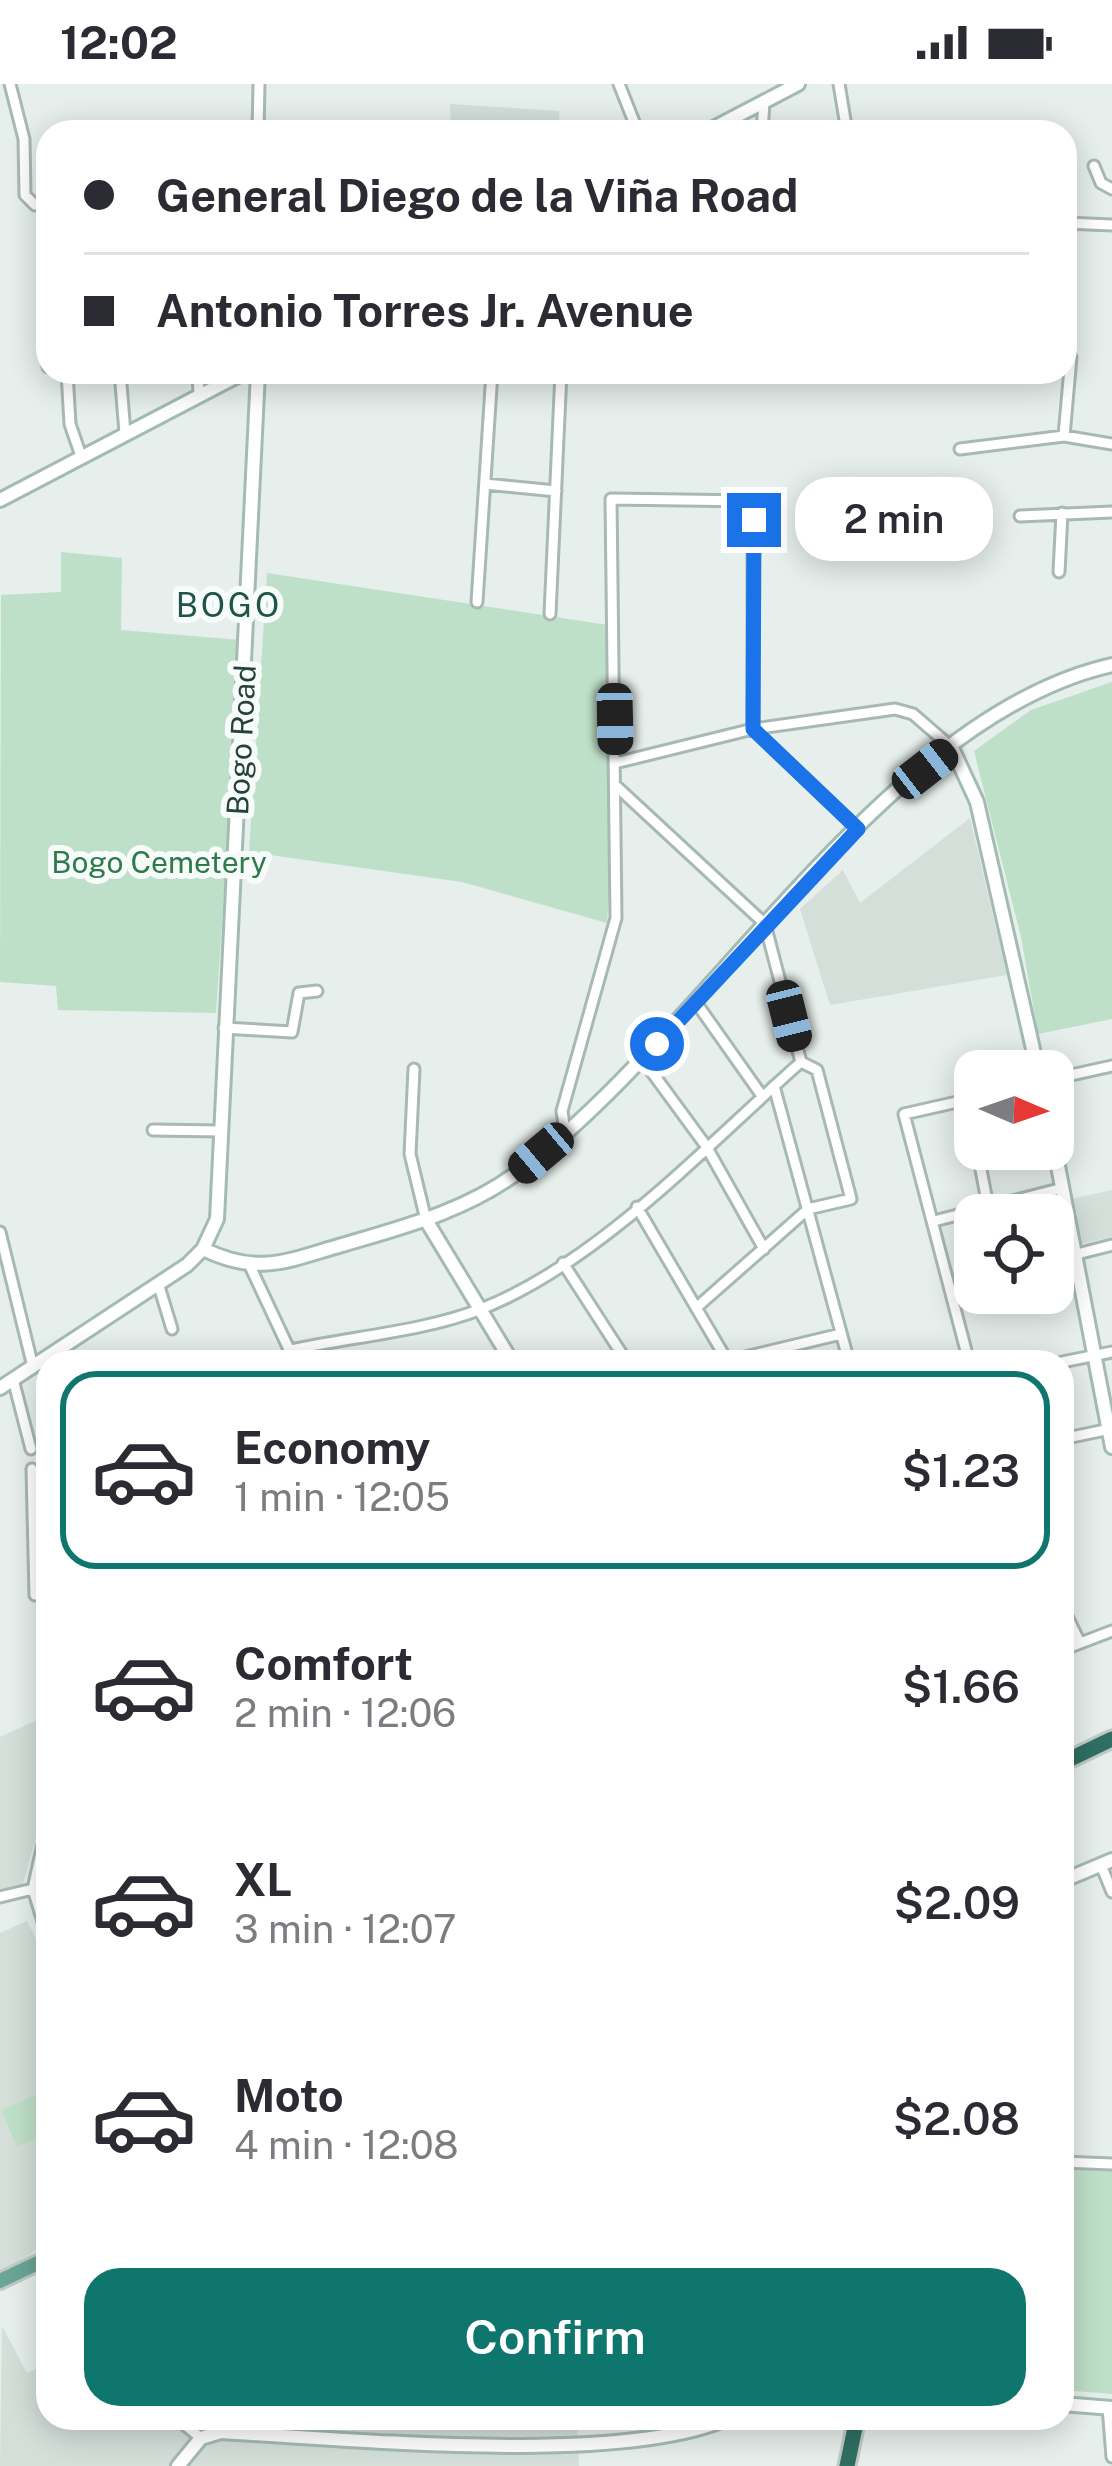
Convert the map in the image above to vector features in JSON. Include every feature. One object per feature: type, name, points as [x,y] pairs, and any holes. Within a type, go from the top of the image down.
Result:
[{"type":"highway","points":[[1074,1757],[1112,1739]]},
{"type":"highway","points":[[847,2466],[854,2430]]},
{"type":"main road","points":[[0,2282],[36,2264]]},
{"type":"street","points":[[10,84],[24,139],[26,195],[36,205]]},
{"type":"street","points":[[258,120],[259,84]]},
{"type":"street","points":[[619,84],[633,120]]},
{"type":"street","points":[[729,120],[798,84]]},
{"type":"street","points":[[839,84],[845,120]]},
{"type":"street","points":[[763,120],[764,102]]},
{"type":"street","points":[[1094,166],[1101,183],[1112,189]]},
{"type":"street","points":[[1077,224],[1112,225]]},
{"type":"street","points":[[68,384],[70,424],[81,456]]},
{"type":"street","points":[[121,384],[125,434]]},
{"type":"street","points":[[199,384],[199,395]]},
{"type":"street","points":[[0,500],[221,384]]},
{"type":"street","name":"Bogo Road","points":[[203,1250],[217,1219],[257,384]]},
{"type":"street","points":[[477,602],[491,384]]},
{"type":"street","points":[[550,614],[560,384]]},
{"type":"street","points":[[1064,436],[1069,384]]},
{"type":"street","points":[[960,449],[1064,436],[1112,444]]},
{"type":"street","points":[[485,484],[556,491]]},
{"type":"street","points":[[565,1132],[562,1111],[616,918],[611,499],[753,501],[753,729],[858,829]]},
{"type":"street","points":[[1020,516],[1112,512]]},
{"type":"street","points":[[1060,572],[1062,513]]},
{"type":"street","points":[[57,1350],[203,1250],[262,1268],[426,1220],[517,1173],[643,1060],[858,829],[952,748],[1014,703],[1112,665]]},
{"type":"street","points":[[615,763],[753,729],[895,709],[913,714],[952,748],[977,802],[1033,1050]]},
{"type":"street","points":[[615,785],[765,924],[801,1063]]},
{"type":"street","points":[[224,1028],[292,1031],[298,992],[317,991]]},
{"type":"street","points":[[694,1001],[762,1096]]},
{"type":"street","points":[[643,1060],[706,1146],[764,1249]]},
{"type":"street","points":[[317,1350],[480,1310],[563,1263],[637,1208],[801,1063]]},
{"type":"street","points":[[696,1308],[808,1209],[851,1199],[818,1070],[801,1063]]},
{"type":"street","points":[[1074,1074],[1112,1066]]},
{"type":"street","points":[[414,1069],[410,1154],[426,1220],[505,1350]]},
{"type":"street","points":[[774,1086],[846,1350]]},
{"type":"street","points":[[954,1103],[904,1114],[966,1350]]},
{"type":"street","points":[[153,1130],[221,1131]]},
{"type":"street","points":[[1059,1170],[1112,1447]]},
{"type":"street","points":[[1038,1194],[1063,1188]]},
{"type":"street","points":[[637,1208],[721,1350]]},
{"type":"street","points":[[934,1221],[954,1215]]},
{"type":"street","points":[[0,1232],[33,1366]]},
{"type":"street","points":[[1077,1254],[1112,1245]]},
{"type":"street","points":[[563,1263],[619,1350]]},
{"type":"street","points":[[250,1266],[290,1350]]},
{"type":"street","points":[[158,1283],[172,1329]]},
{"type":"street","points":[[777,1350],[842,1334]]},
{"type":"street","points":[[1074,1360],[1112,1352]]},
{"type":"street","points":[[0,1388],[36,1364]]},
{"type":"street","points":[[13,1379],[32,1449]]},
{"type":"street","points":[[1074,1436],[1110,1429]]},
{"type":"street","points":[[32,1469],[36,1595]]},
{"type":"street","points":[[1074,1631],[1080,1643]]},
{"type":"street","points":[[1074,1645],[1112,1631]]},
{"type":"street","points":[[1074,1876],[1106,1862],[1112,1892]]},
{"type":"street","points":[[36,1872],[32,1889],[36,1901]]},
{"type":"street","points":[[0,1898],[32,1889]]},
{"type":"street","points":[[1074,2162],[1112,2164]]},
{"type":"street","points":[[1074,2405],[1110,2407],[1112,2457]]},
{"type":"street","points":[[190,2430],[200,2438]]},
{"type":"street","points":[[178,2466],[200,2438],[221,2432],[632,2443],[699,2430]]},
{"type":"shaded area","points":[[450,104],[559,111],[559,120],[451,120]]},
{"type":"shaded area","points":[[970,818],[1007,975],[830,1005],[800,909],[843,870],[860,903]]},
{"type":"shaded area","points":[[1112,1190],[1112,1237],[1080,1244],[1074,1198]]},
{"type":"shaded area","points":[[36,1720],[36,1837],[22,1887],[0,1892],[0,1737]]},
{"type":"shaded area","points":[[27,1921],[36,1939],[36,2250],[0,2273],[0,1933]]},
{"type":"shaded area","points":[[2,2326],[27,2373],[36,2368],[36,2430],[578,2430],[579,2466],[0,2466]]},
{"type":"green space","name":"Bogo Cemetery","points":[[61,552],[122,558],[121,630],[241,640],[216,1013],[58,1010],[56,986],[0,982],[1,595],[61,592]]},
{"type":"green space","points":[[267,573],[608,625],[614,811],[607,923],[462,882],[249,852]]},
{"type":"green space","points":[[1112,682],[1112,1019],[1038,1034],[1021,937],[974,751],[1031,710]]},
{"type":"green space","points":[[36,2094],[36,2138],[17,2147],[1,2110]]},
{"type":"green space","points":[[1074,2170],[1112,2170],[1112,2394],[1074,2391]]},
{"type":"district","name":"BOGO","points":[[229,605]]},
{"type":"route","points":[[657,1044],[858,829],[753,729],[754,520]]}]
